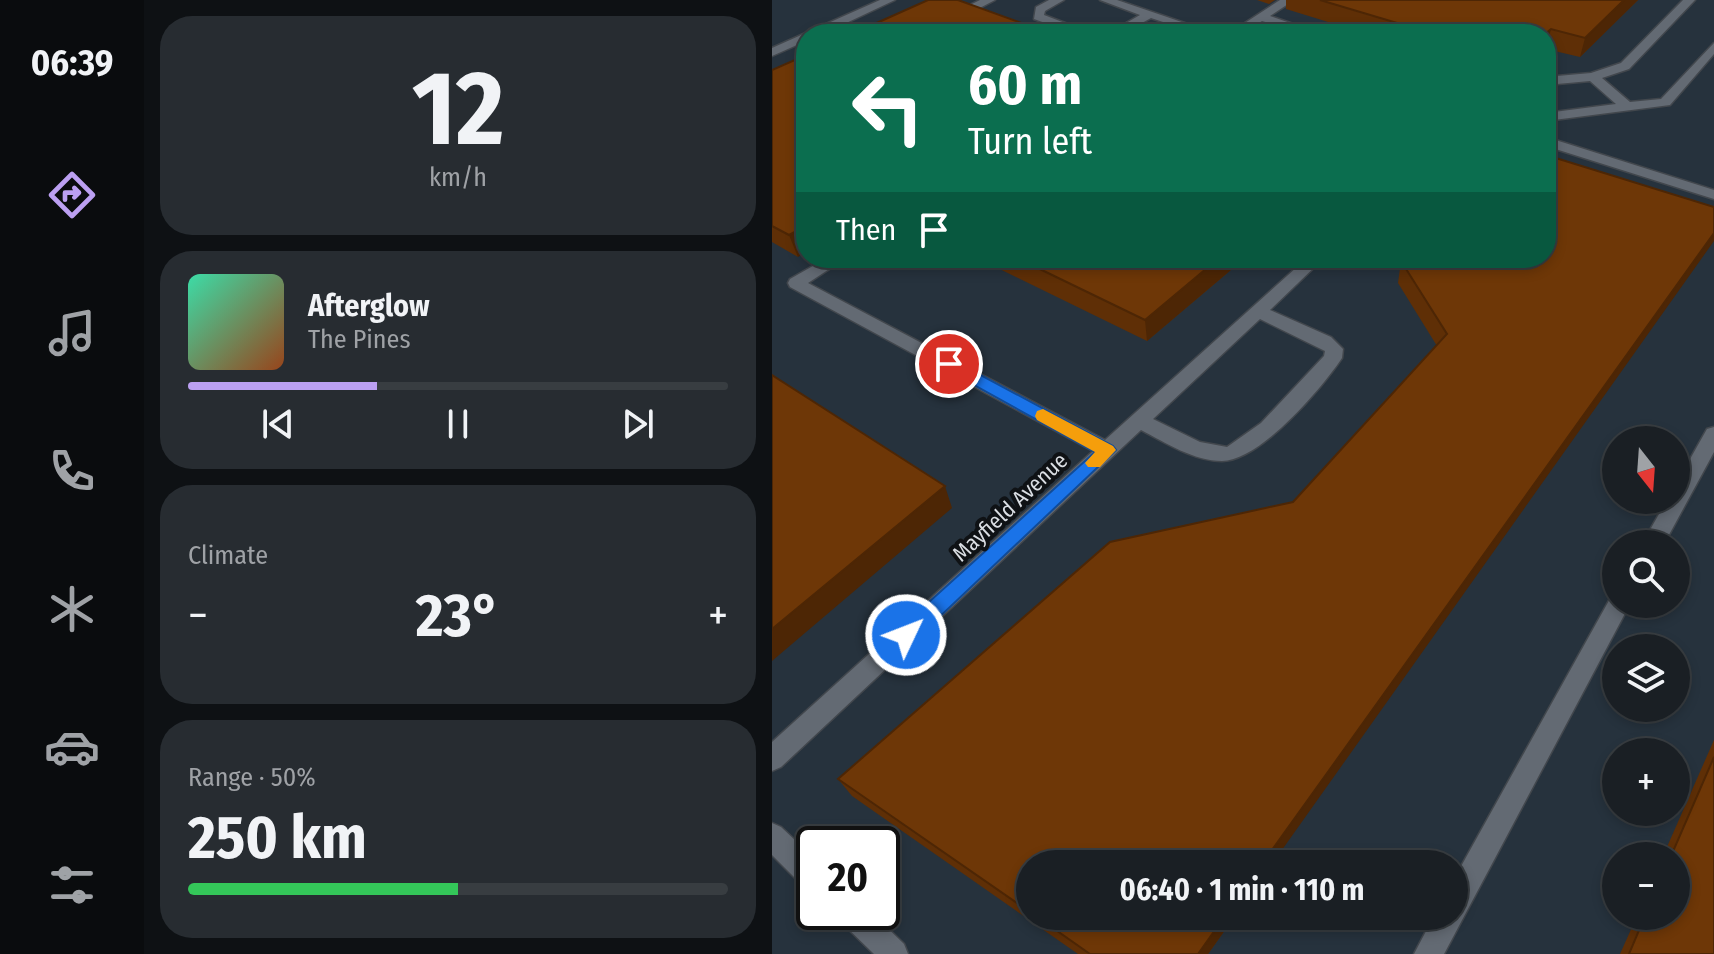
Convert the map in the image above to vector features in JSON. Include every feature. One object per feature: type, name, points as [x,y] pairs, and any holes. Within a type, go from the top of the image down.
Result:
[{"type":"lane","points":[[835,24],[889,0]]},
{"type":"lane","points":[[972,8],[989,0]]},
{"type":"lane","points":[[1058,0],[1040,9],[1038,17],[1059,24]]},
{"type":"lane","points":[[1106,0],[1180,24]]},
{"type":"lane","points":[[1250,24],[1288,0]]},
{"type":"lane","points":[[1556,80],[1593,77],[1625,66],[1689,0]]},
{"type":"lane","points":[[1132,24],[1150,14]]},
{"type":"lane","points":[[1261,17],[1284,24]]},
{"type":"lane","points":[[772,52],[796,41]]},
{"type":"lane","points":[[1556,116],[1665,102],[1714,47]]},
{"type":"lane","points":[[1593,77],[1627,107]]},
{"type":"lane","points":[[1556,144],[1714,195]]},
{"type":"lane","points":[[821,268],[796,283],[1107,450]]},
{"type":"lane","name":"Mayfield Avenue","points":[[772,759],[1305,268]]},
{"type":"lane","points":[[1139,421],[1206,450],[1227,454],[1252,442],[1333,358],[1334,349],[1325,341],[1258,311]]},
{"type":"lane","points":[[1661,530],[1714,434]]},
{"type":"lane","points":[[1468,881],[1611,618]]},
{"type":"lane","points":[[772,836],[796,859]]},
{"type":"lane","points":[[869,930],[894,954]]},
{"type":"lane","points":[[1428,954],[1441,930]]},
{"type":"shaded area","points":[[772,0],[1714,0],[1714,954],[772,954]]},
{"type":"building","points":[[928,0],[958,0],[1024,24],[874,24]]},
{"type":"building","points":[[1320,0],[1624,0],[1585,38],[1556,30],[1556,24],[1400,24]]},
{"type":"building","points":[[796,59],[796,231],[789,235],[772,226],[772,70]]},
{"type":"building","points":[[1556,158],[1714,207],[1714,233],[1272,850],[1016,850],[1016,902],[838,779],[1110,542],[1293,502],[1447,334],[1405,268],[1556,268]]},
{"type":"building","points":[[1038,268],[1207,268],[1145,320]]},
{"type":"building","points":[[772,375],[945,486],[772,629]]},
{"type":"building","points":[[1714,757],[1714,954],[1629,954],[1639,930],[1690,930],[1690,842],[1677,842],[1684,826],[1690,826],[1690,812]]},
{"type":"building","points":[[1056,930],[1215,930],[1198,954],[1090,954]]},
{"type":"slow traffic","points":[[1043,416],[1107,450],[1094,463]]},
{"type":"route","points":[[906,635],[1107,450],[949,364]]}]
